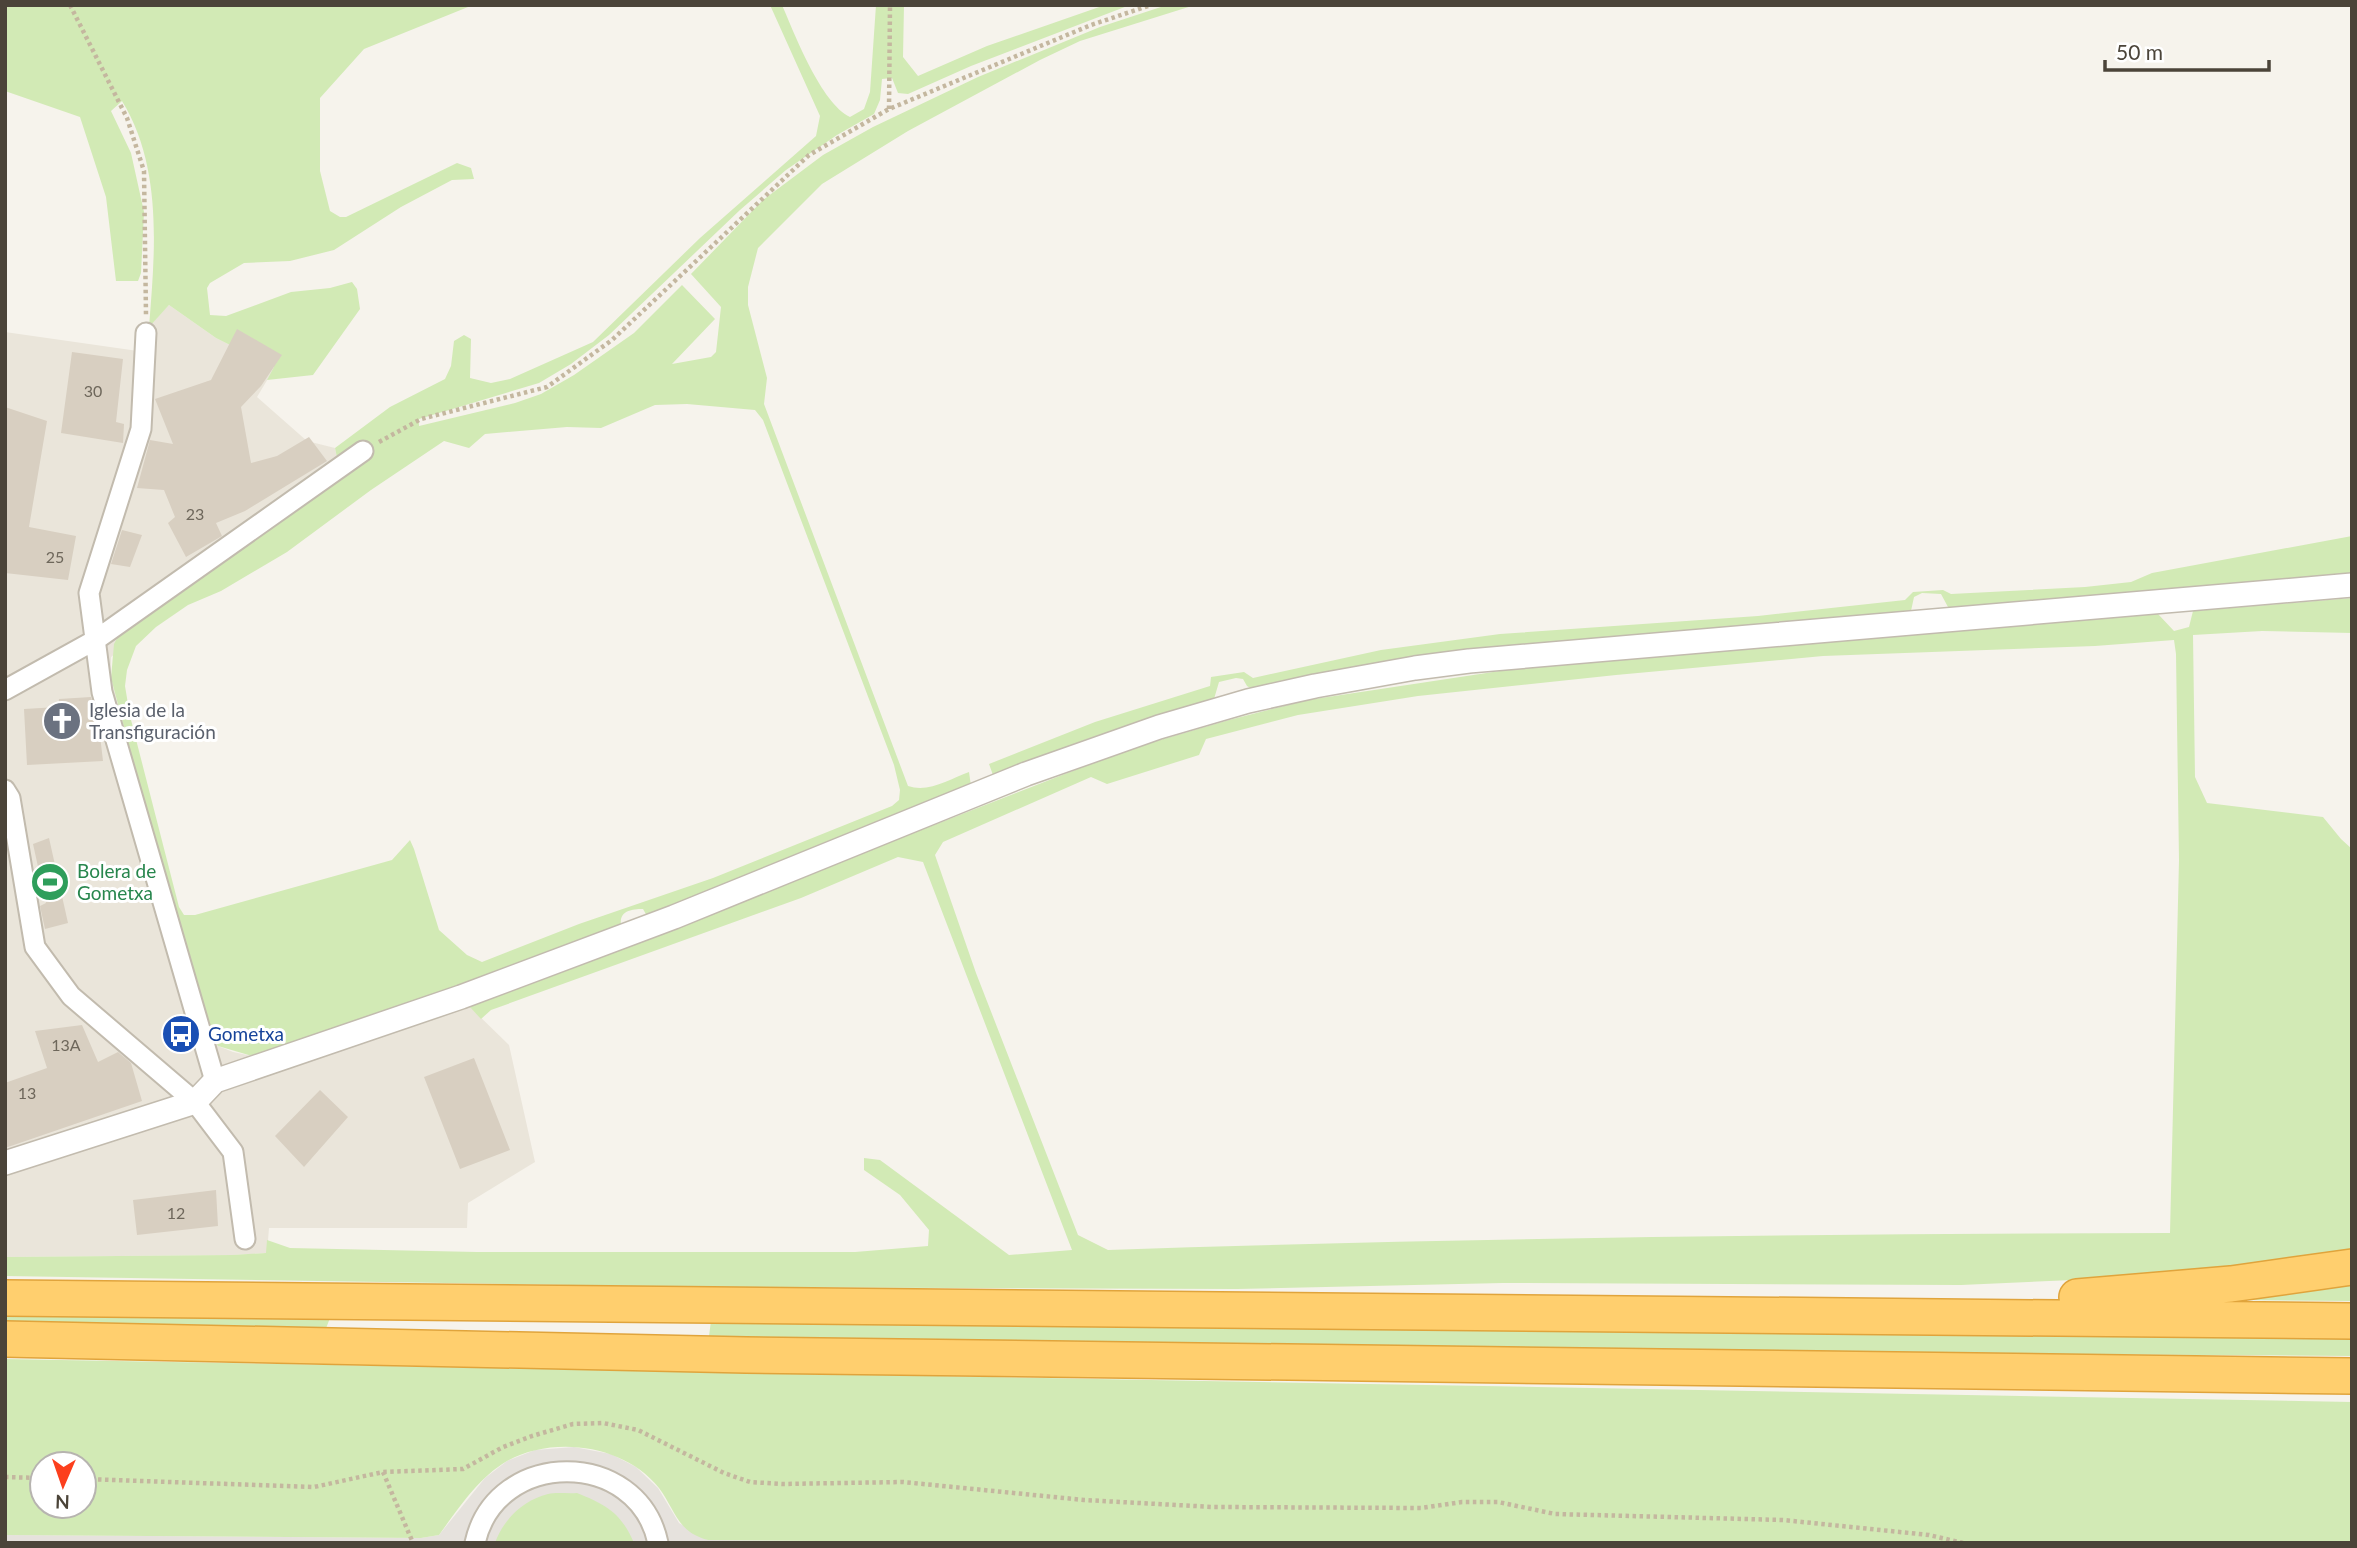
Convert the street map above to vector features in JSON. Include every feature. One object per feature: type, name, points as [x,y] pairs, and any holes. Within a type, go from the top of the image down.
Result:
[{"type":"highway","points":[[1747,1316],[2095,1296],[2231,1284],[2352,1267]]},
{"type":"highway","points":[[5,1298],[2352,1321]]},
{"type":"highway","points":[[5,1339],[774,1355],[2352,1376]]},
{"type":"street","points":[[146,333],[141,429],[89,593],[102,692],[215,1081]]},
{"type":"street","points":[[5,690],[97,639],[363,451]]},
{"type":"street","points":[[5,1163],[195,1102],[215,1081],[461,997],[674,917],[1087,751],[1248,701],[1370,676],[1469,662],[2352,585]]},
{"type":"street","points":[[5,790],[10,798],[35,947],[71,996],[195,1102],[233,1152],[245,1239]]},
{"type":"street","points":[[475,1543],[478,1529],[495,1502],[520,1482],[551,1471],[583,1471],[614,1482],[639,1503],[656,1530],[658,1543]]},
{"type":"path","points":[[70,5],[127,118],[144,171],[146,333]]},
{"type":"path","points":[[889,109],[890,5]]},
{"type":"path","points":[[363,451],[421,419],[547,387],[612,340],[809,155],[889,109],[1091,25],[1150,5]]},
{"type":"path","points":[[98,1479],[314,1487],[383,1472],[463,1469],[503,1447],[532,1436],[573,1424],[603,1423],[638,1430],[724,1473],[750,1482],[902,1482],[1084,1500],[1213,1507],[1421,1508],[1498,1502],[1555,1514],[1783,1520],[1929,1535],[1964,1543]]},
{"type":"path","points":[[383,1472],[413,1543]]},
{"type":"path","points":[[5,1476],[28,1477]]},
{"type":"shaded area","points":[[169,305],[216,338],[275,367],[257,397],[307,441],[335,448],[341,477],[111,657],[111,678],[174,917],[218,1046],[233,1052],[252,1056],[456,987],[469,1006],[509,1045],[535,1162],[468,1203],[467,1228],[269,1228],[267,1253],[5,1257],[5,332],[138,351],[149,326]]},
{"type":"shaded area","points":[[574,1447],[611,1454],[636,1467],[658,1488],[679,1523],[708,1540],[1045,1543],[5,1543],[5,1535],[421,1538],[439,1535],[485,1478],[507,1461],[535,1450]]},
{"type":"green space","points":[[5,5],[473,5],[364,49],[320,98],[320,171],[330,211],[340,217],[346,217],[457,163],[471,168],[474,179],[452,180],[401,207],[334,250],[290,261],[244,263],[210,283],[207,288],[210,315],[226,316],[291,292],[330,288],[352,282],[357,289],[360,309],[313,375],[267,380],[274,367],[216,338],[169,305],[149,327],[154,240],[150,182],[135,127],[122,101],[111,111],[131,153],[144,212],[141,273],[138,281],[116,281],[106,197],[80,117],[5,91]]},
{"type":"green space","points":[[770,5],[782,5],[819,83],[839,109],[850,117],[864,109],[870,92],[876,5],[904,5],[903,57],[918,76],[987,46],[1105,5],[1130,5],[971,66],[908,94],[898,93],[892,78],[882,79],[880,100],[874,114],[837,135],[786,170],[740,210],[609,335],[571,364],[539,383],[419,419],[419,426],[515,403],[541,394],[574,375],[634,333],[682,285],[715,319],[672,364],[711,357],[716,352],[721,307],[691,274],[763,200],[823,155],[873,127],[978,77],[1100,27],[1167,5],[1195,5],[1080,41],[908,131],[822,184],[758,248],[748,287],[748,305],[767,378],[764,404],[908,786],[924,788],[969,772],[971,786],[647,916],[643,909],[630,910],[622,917],[621,925],[456,987],[252,1056],[218,1046],[202,1020],[111,678],[114,644],[121,631],[341,477],[335,448],[390,407],[445,379],[451,366],[454,341],[464,335],[471,339],[470,378],[491,383],[510,379],[593,342],[700,238],[816,136],[820,116]],"holes":[[[687,404],[755,410],[763,420],[894,765],[900,790],[899,800],[892,806],[713,878],[579,924],[482,962],[467,955],[439,930],[410,840],[392,860],[195,915],[184,915],[179,907],[130,716],[125,686],[127,670],[136,646],[156,627],[188,605],[221,591],[287,552],[371,490],[444,441],[469,448],[485,434],[567,427],[601,428],[655,405]]]},
{"type":"green space","points":[[2352,536],[2352,575],[1958,608],[1948,607],[1941,594],[1922,593],[1914,597],[1911,611],[1906,613],[1451,653],[1252,689],[1243,679],[1236,678],[1219,682],[1214,699],[1087,739],[993,775],[989,764],[1095,722],[1210,686],[1211,677],[1244,672],[1253,678],[1381,650],[1500,634],[1758,616],[1905,600],[1913,592],[1943,590],[1951,594],[2131,582],[2152,573]]},
{"type":"green space","points":[[2352,598],[2352,633],[2262,631],[2193,635],[2195,777],[2207,803],[2323,817],[2352,849],[2352,1255],[2141,1277],[1961,1285],[1503,1283],[1237,1289],[695,1287],[5,1276],[5,1257],[266,1253],[267,1240],[290,1248],[477,1252],[855,1252],[928,1246],[929,1230],[900,1195],[864,1170],[864,1158],[880,1160],[1009,1255],[1072,1250],[923,862],[898,857],[801,898],[491,1010],[481,1019],[469,1006],[1129,749],[1308,700],[1513,669],[2158,614],[2174,631],[2189,627],[2193,611]],"holes":[[[2174,640],[2179,860],[2170,1233],[1639,1237],[1108,1250],[1078,1235],[976,973],[935,855],[943,842],[1091,777],[1107,784],[1199,755],[1206,739],[1298,715],[1418,696],[1823,656],[2095,646]]]},
{"type":"green space","points":[[2352,1280],[2352,1301],[2243,1300],[2242,1294]]},
{"type":"green space","points":[[5,1314],[330,1318],[325,1331],[5,1326]]},
{"type":"green space","points":[[711,1321],[2352,1335],[2352,1356],[1252,1349],[709,1336]]},
{"type":"green space","points":[[5,1359],[2352,1402],[2352,1543],[1045,1543],[708,1540],[683,1526],[659,1488],[645,1473],[608,1454],[567,1447],[546,1448],[507,1461],[478,1485],[439,1535],[421,1538],[5,1535]]},
{"type":"green space","points":[[577,1493],[612,1511],[624,1524],[634,1543],[495,1543],[503,1526],[515,1512],[530,1501],[548,1494]]},
{"type":"building","points":[[237,329],[282,355],[261,386],[241,407],[251,463],[277,456],[309,437],[327,461],[245,511],[216,523],[222,536],[186,557],[168,523],[175,517],[164,490],[137,488],[150,440],[173,444],[155,399],[211,380]]},
{"type":"building","points":[[72,352],[123,359],[116,422],[124,424],[123,443],[61,433]]},
{"type":"building","points":[[5,407],[47,421],[29,527],[76,536],[68,580],[5,573]]},
{"type":"building","points":[[122,530],[142,535],[130,567],[111,564]]},
{"type":"building","name":"Iglesia de la Transfiguración","points":[[91,697],[99,727],[103,761],[27,765],[24,709],[58,707],[59,699]]},
{"type":"building","name":"Bolera de Gometxa","points":[[49,838],[68,923],[45,929],[40,906],[46,903],[33,844]]},
{"type":"building","points":[[82,1025],[98,1062],[118,1052],[131,1063],[142,1101],[5,1148],[5,1083],[47,1068],[35,1031]]},
{"type":"building","points":[[474,1058],[510,1150],[460,1169],[424,1077]]},
{"type":"building","points":[[320,1090],[348,1117],[304,1167],[275,1136]]},
{"type":"building","points":[[216,1190],[218,1226],[137,1235],[133,1200]]},
{"type":"place","name":"Iglesia de la Transfiguración","points":[[62,721]]},
{"type":"place","name":"Bolera de Gometxa","points":[[50,882]]},
{"type":"place","name":"Gometxa","points":[[181,1034]]}]
